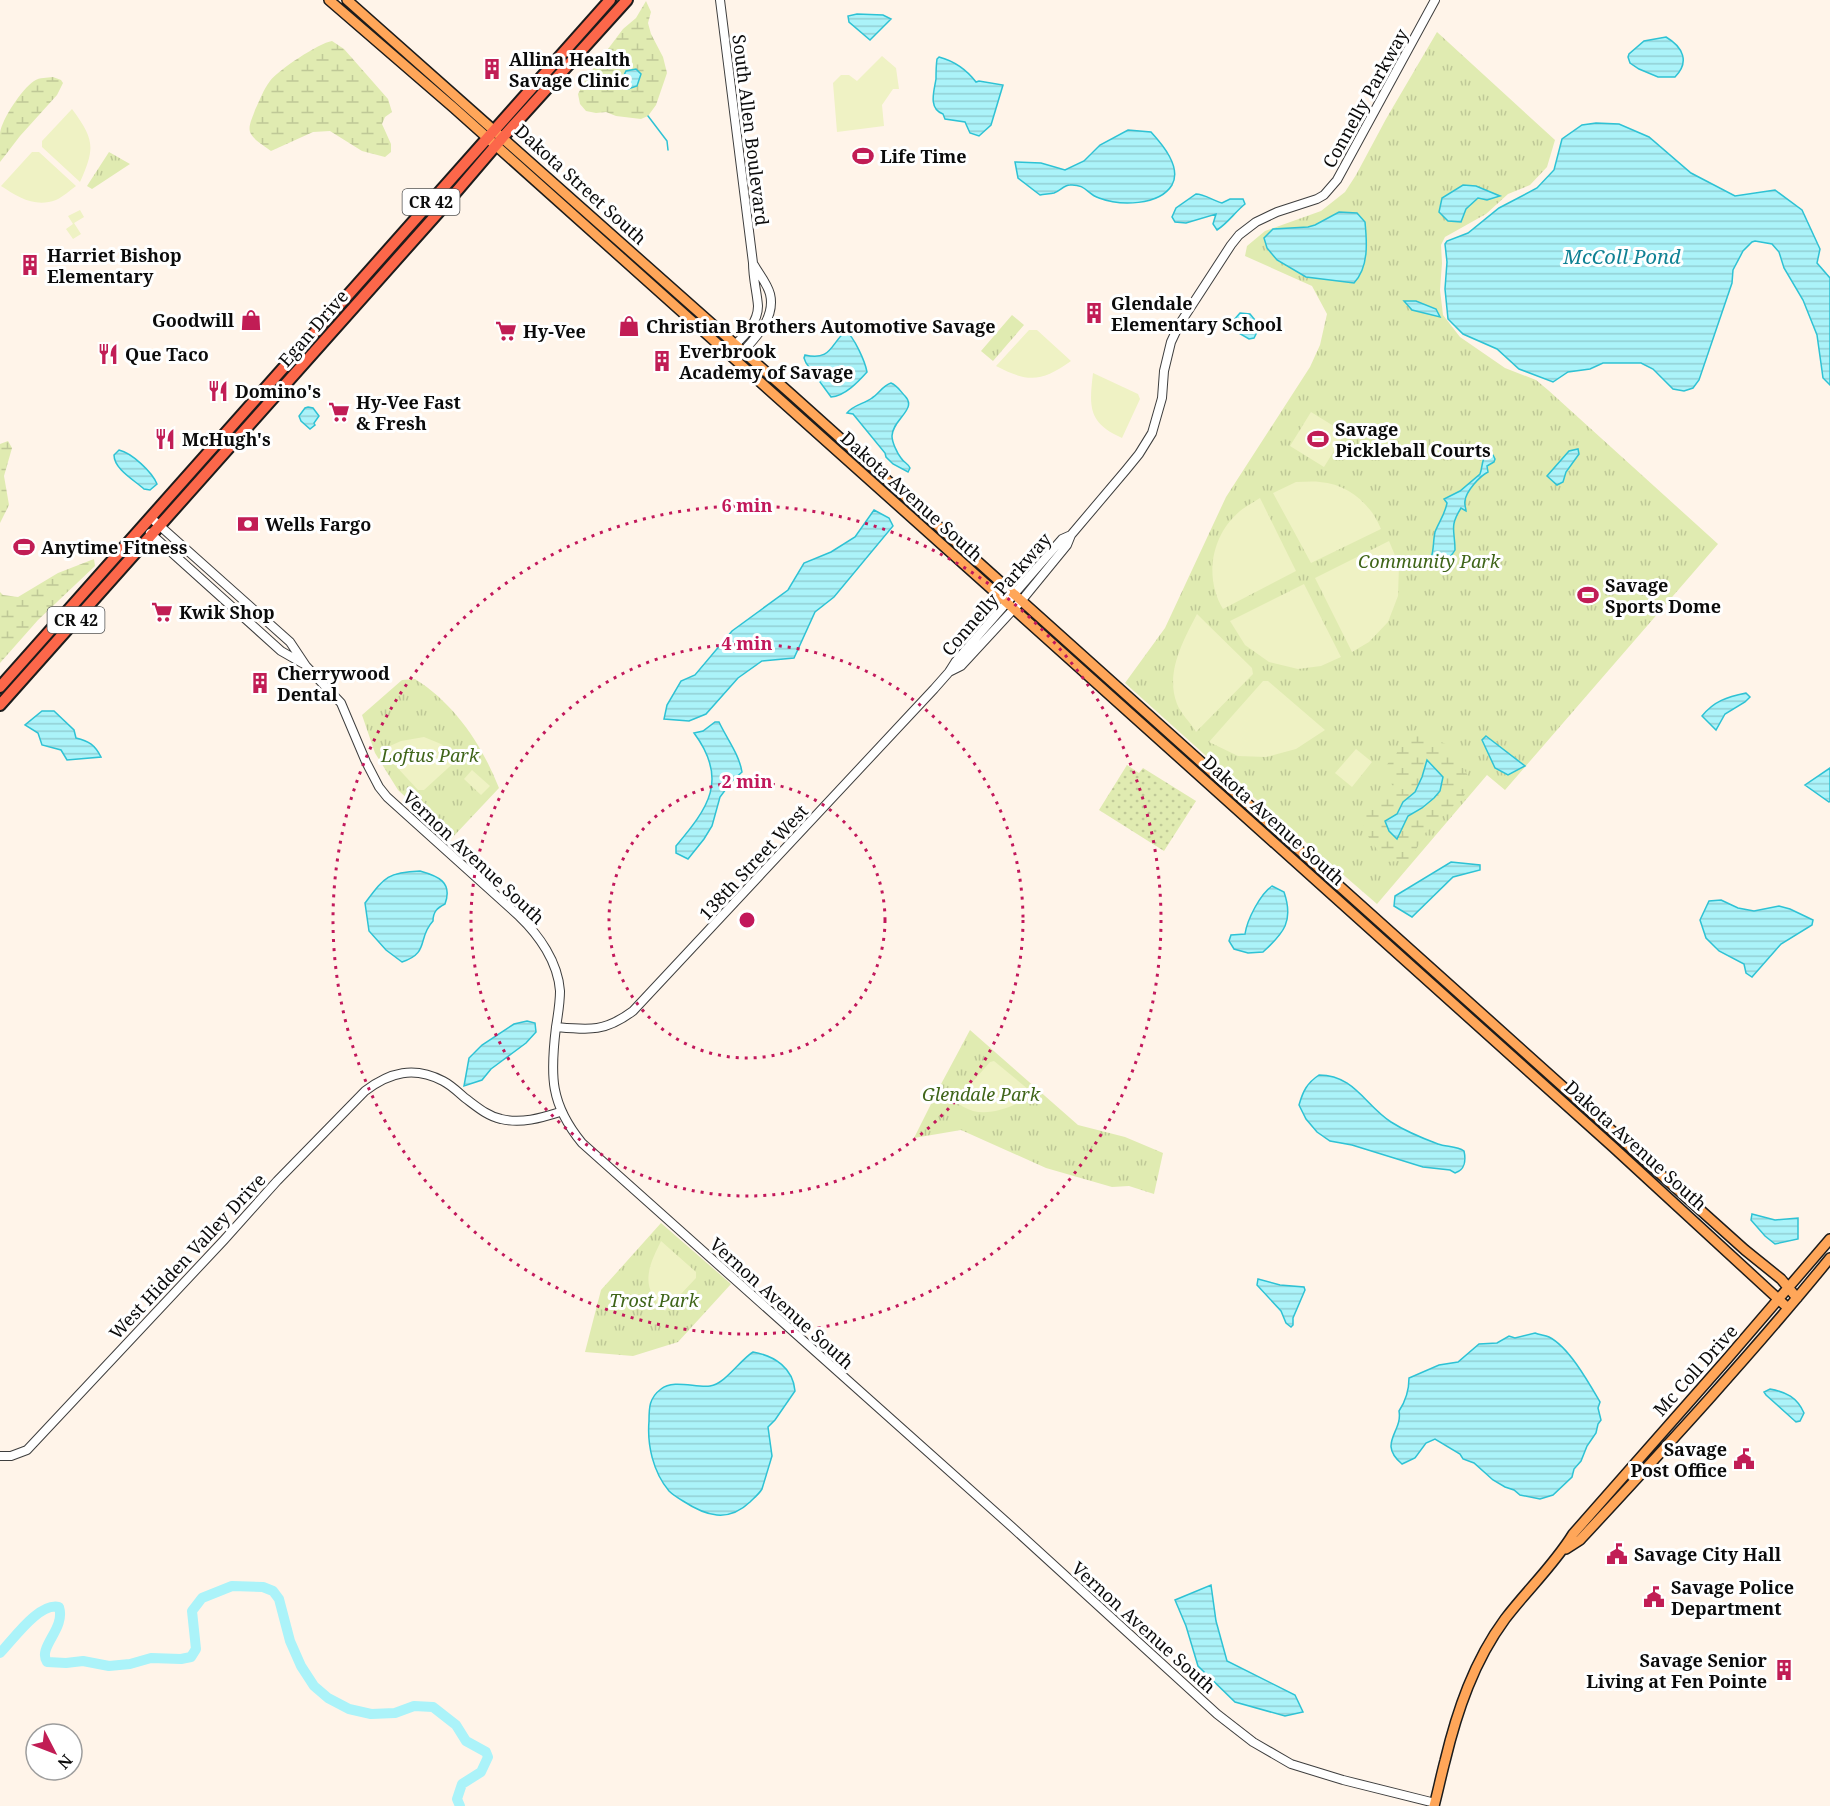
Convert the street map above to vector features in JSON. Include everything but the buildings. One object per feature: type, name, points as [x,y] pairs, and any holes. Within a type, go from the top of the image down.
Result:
[{"type":"highway","name":"Egan Drive","points":[[0,687],[610,0]]},
{"type":"highway","name":"Egan Drive","points":[[0,705],[627,0]]},
{"type":"highway","points":[[323,323],[332,330]]},
{"type":"main road","name":"Dakota Street South","points":[[328,0],[486,138],[499,142],[736,344],[791,394]]},
{"type":"main road","name":"Dakota Street South","points":[[347,0],[494,129],[499,142],[735,361]]},
{"type":"main road","name":"Dakota Avenue South","points":[[735,361],[1605,1139],[1788,1308]]},
{"type":"main road","name":"Dakota Avenue South","points":[[791,394],[1710,1219],[1781,1279],[1797,1298]]},
{"type":"main road","name":"Mc Coll Drive","points":[[1435,1805],[1445,1760],[1469,1684],[1477,1664],[1505,1619],[1562,1552],[1573,1534],[1620,1478],[1830,1239]]},
{"type":"main road","name":"Mc Coll Drive","points":[[1562,1552],[1580,1540],[1612,1505],[1830,1258]]},
{"type":"street","name":"South Allen Boulevard","points":[[720,0],[758,306],[753,324],[727,353]]},
{"type":"street","name":"Connelly Parkway","points":[[949,672],[956,661],[1067,545],[1071,535],[1133,462],[1152,433],[1162,398],[1164,370],[1171,342],[1179,325],[1219,262],[1239,235],[1256,222],[1277,212],[1317,199],[1332,187],[1348,162],[1435,0]]},
{"type":"street","name":"South Allen Boulevard","points":[[735,361],[764,326],[771,303],[766,284],[753,263]]},
{"type":"street","name":"Vernon Avenue South","points":[[151,518],[156,530],[281,651],[306,666]]},
{"type":"street","name":"Vernon Avenue South","points":[[143,527],[156,530],[290,642],[306,666],[341,703],[366,762],[387,797],[536,934],[550,956],[560,989],[552,1061],[553,1084],[560,1112],[569,1128],[582,1143],[1012,1527],[1217,1714],[1253,1742],[1291,1764],[1435,1805]]},
{"type":"street","name":"138th Street West","points":[[556,1027],[594,1029],[612,1024],[633,1011],[949,672]]},
{"type":"street","name":"West Hidden Valley Drive","points":[[0,1456],[11,1456],[27,1450],[277,1181],[365,1091],[379,1080],[397,1073],[420,1073],[444,1081],[484,1112],[501,1119],[530,1120],[560,1112]]},
{"type":"green space","points":[[646,1],[651,12],[648,23],[651,34],[663,57],[667,73],[656,105],[648,116],[641,119],[616,116],[606,112],[586,111],[580,104],[578,94],[587,77],[623,29],[636,18]]},
{"type":"green space","name":"Community Park","points":[[1437,32],[1555,140],[1547,167],[1530,185],[1508,194],[1486,214],[1445,237],[1441,245],[1440,290],[1443,315],[1460,337],[1505,368],[1536,380],[1718,544],[1505,790],[1487,775],[1377,904],[1125,683],[1165,628],[1226,497],[1310,367],[1320,345],[1327,314],[1312,286],[1245,256],[1247,246],[1265,231],[1321,211],[1345,192]]},
{"type":"green space","points":[[332,41],[344,49],[388,99],[392,112],[385,117],[382,124],[391,144],[391,152],[385,157],[362,151],[330,131],[313,132],[271,151],[256,140],[250,132],[255,110],[270,81],[299,58]]},
{"type":"green space","points":[[882,56],[896,68],[899,89],[893,89],[882,105],[884,126],[837,132],[833,83],[841,75],[849,75],[857,81]]},
{"type":"green space","points":[[53,77],[63,83],[57,95],[0,162],[0,133],[4,120],[13,105],[34,81]]},
{"type":"green space","points":[[72,109],[85,129],[90,144],[88,161],[80,182],[42,147],[42,141]]},
{"type":"green space","points":[[32,152],[39,152],[76,186],[56,200],[41,203],[27,200],[1,186]]},
{"type":"green space","points":[[109,152],[130,164],[92,189],[87,186]]},
{"type":"green space","points":[[80,210],[84,217],[74,223],[81,234],[73,239],[66,229],[73,224],[68,216]]},
{"type":"green space","points":[[1012,315],[1024,325],[993,361],[981,351]]},
{"type":"green space","points":[[1029,330],[1037,330],[1071,361],[1051,373],[1035,378],[1007,372],[996,366]]},
{"type":"green space","points":[[1093,373],[1138,394],[1140,399],[1122,438],[1103,426],[1093,413],[1091,395]]},
{"type":"green space","name":"Savage Pickleball Courts","points":[[1311,412],[1345,433],[1324,467],[1290,446]]},
{"type":"green space","points":[[8,441],[12,448],[4,476],[9,505],[0,523],[0,444]]},
{"type":"green space","points":[[1296,482],[1330,484],[1349,491],[1371,511],[1381,529],[1311,563],[1273,493]]},
{"type":"green space","points":[[1260,498],[1296,571],[1223,609],[1217,597],[1212,571],[1217,544],[1230,521],[1242,509]]},
{"type":"green space","points":[[1389,541],[1399,565],[1398,596],[1388,622],[1369,642],[1352,652],[1315,578]]},
{"type":"green space","points":[[94,559],[95,566],[38,620],[0,663],[0,592],[3,595],[18,597],[58,573]]},
{"type":"green space","points":[[1304,584],[1341,657],[1321,666],[1298,669],[1269,662],[1245,645],[1230,621]]},
{"type":"green space","points":[[1197,614],[1252,668],[1253,674],[1196,732],[1177,704],[1173,681],[1177,658]]},
{"type":"green space","name":"Loftus Park","points":[[415,679],[443,701],[466,727],[484,756],[499,788],[451,839],[398,790],[375,753],[362,715],[402,680]]},
{"type":"green space","points":[[1263,681],[1268,681],[1325,730],[1296,749],[1266,757],[1238,756],[1209,742]]},
{"type":"green space","points":[[1415,730],[1450,746],[1471,781],[1464,796],[1426,832],[1410,860],[1386,862],[1369,838],[1361,819],[1394,790],[1385,767]],"holes":[[[1426,760],[1434,798],[1411,813],[1385,821],[1397,814],[1403,802],[1415,792]]]},
{"type":"green space","points":[[424,737],[441,744],[459,758],[424,790],[418,790],[381,750],[401,741]]},
{"type":"green space","points":[[1356,749],[1372,762],[1352,787],[1335,773]]},
{"type":"green space","points":[[1127,765],[1139,773],[1143,768],[1196,801],[1164,851],[1099,810]]},
{"type":"green space","points":[[472,770],[490,786],[481,795],[464,779]]},
{"type":"green space","name":"Glendale Park","points":[[970,1030],[1078,1125],[1125,1137],[1163,1153],[1154,1194],[1129,1186],[1112,1187],[1046,1168],[961,1130],[914,1138]]},
{"type":"green space","points":[[994,1061],[1034,1094],[1013,1106],[989,1112],[973,1111],[955,1102],[990,1062]]},
{"type":"green space","name":"Trost Park","points":[[661,1223],[731,1284],[678,1342],[633,1356],[585,1352],[601,1290]]},
{"type":"green space","points":[[661,1241],[696,1272],[696,1278],[665,1311],[654,1298],[648,1282],[650,1268]]},
{"type":"water","points":[[883,15],[891,19],[870,40],[849,22],[848,16]]},
{"type":"water","points":[[1666,37],[1677,45],[1682,55],[1682,66],[1675,77],[1658,77],[1630,63],[1629,54],[1644,41]]},
{"type":"water","points":[[939,57],[959,66],[976,82],[1003,85],[991,125],[979,136],[970,133],[965,122],[945,119],[943,114],[935,108],[933,94]]},
{"type":"water","points":[[636,69],[641,74],[637,86],[623,88],[620,84],[626,71]]},
{"type":"water","name":"McColl Pond","points":[[1619,124],[1649,137],[1691,173],[1735,196],[1775,190],[1802,210],[1820,249],[1817,263],[1830,278],[1830,385],[1823,378],[1817,335],[1803,300],[1784,268],[1779,252],[1772,244],[1755,241],[1743,251],[1733,270],[1732,283],[1699,380],[1693,388],[1684,391],[1673,389],[1653,369],[1641,363],[1603,363],[1590,369],[1568,372],[1553,382],[1519,369],[1497,349],[1463,334],[1448,319],[1445,289],[1447,262],[1445,244],[1447,241],[1468,233],[1499,208],[1537,188],[1554,170],[1562,139],[1582,125]]},
{"type":"water","points":[[1128,130],[1151,132],[1173,163],[1172,185],[1158,197],[1128,203],[1108,201],[1075,185],[1066,186],[1054,193],[1040,195],[1018,178],[1015,162],[1041,163],[1065,170],[1084,161],[1100,145]]},
{"type":"water","points":[[1463,185],[1476,186],[1500,196],[1487,200],[1478,198],[1466,209],[1461,222],[1448,221],[1439,212],[1442,198]]},
{"type":"water","points":[[1196,194],[1222,203],[1230,199],[1243,199],[1245,204],[1217,230],[1213,224],[1216,214],[1186,223],[1175,222],[1172,217],[1176,208]]},
{"type":"water","points":[[1339,212],[1357,213],[1365,222],[1365,262],[1354,283],[1306,277],[1277,260],[1267,248],[1264,238],[1273,229],[1308,227]]},
{"type":"water","points":[[1404,301],[1416,301],[1436,309],[1440,317],[1412,310]]},
{"type":"water","points":[[1240,313],[1250,314],[1260,326],[1254,338],[1249,339],[1237,332],[1233,321]]},
{"type":"water","points":[[846,331],[859,350],[867,372],[846,391],[831,397],[804,358],[805,355],[821,356],[826,353]]},
{"type":"water","points":[[891,383],[908,401],[907,410],[893,430],[892,436],[898,453],[910,468],[908,472],[893,464],[853,414],[847,413]]},
{"type":"water","points":[[308,407],[313,408],[319,416],[315,425],[310,429],[299,416]]},
{"type":"water","points":[[1578,449],[1579,454],[1566,472],[1563,482],[1557,485],[1547,476],[1569,451]]},
{"type":"water","points":[[119,450],[141,464],[157,484],[150,490],[144,489],[125,474],[115,460],[114,455]]},
{"type":"water","points":[[1488,453],[1493,455],[1494,462],[1487,466],[1488,472],[1471,488],[1466,497],[1466,511],[1461,508],[1455,520],[1455,550],[1444,560],[1434,560],[1431,558],[1434,535],[1446,507],[1447,503],[1444,499],[1460,491],[1480,474],[1483,460]]},
{"type":"water","points":[[874,510],[889,518],[893,526],[834,597],[815,612],[794,658],[762,661],[738,678],[706,714],[689,721],[664,719],[667,705],[681,681],[695,675],[732,631],[788,590],[804,563],[831,552],[855,537]]},
{"type":"water","points":[[1746,693],[1750,697],[1725,714],[1716,730],[1702,716],[1721,700]]},
{"type":"water","points":[[42,711],[54,711],[74,730],[76,738],[91,744],[101,757],[67,760],[61,750],[42,745],[38,733],[25,725]]},
{"type":"water","points":[[715,722],[719,722],[742,772],[720,797],[712,826],[688,859],[676,853],[676,846],[705,806],[712,779],[705,750],[694,733],[703,731]]},
{"type":"water","points":[[1486,736],[1525,766],[1508,775],[1495,768],[1482,740]]},
{"type":"water","points":[[1427,760],[1443,777],[1440,791],[1422,808],[1408,816],[1397,839],[1389,831],[1385,821],[1397,814],[1403,802],[1415,792]]},
{"type":"water","points":[[1830,768],[1830,801],[1829,802],[1805,785]]},
{"type":"water","points":[[1451,862],[1480,865],[1480,870],[1453,877],[1412,917],[1394,906],[1395,896]]},
{"type":"water","points":[[420,871],[442,881],[447,890],[447,896],[445,904],[435,913],[425,933],[420,950],[402,962],[386,950],[369,931],[365,903],[387,878],[400,873]]},
{"type":"water","points":[[1272,886],[1284,892],[1287,902],[1287,919],[1282,932],[1263,952],[1248,953],[1234,949],[1229,941],[1231,935],[1245,934],[1255,908]]},
{"type":"water","points":[[1721,900],[1738,908],[1754,911],[1779,906],[1790,909],[1813,920],[1812,925],[1781,944],[1752,977],[1746,973],[1744,964],[1719,951],[1706,938],[1700,920],[1709,901]]},
{"type":"water","points":[[527,1021],[535,1023],[536,1032],[526,1043],[491,1069],[482,1080],[464,1086],[469,1058],[482,1045],[514,1024]]},
{"type":"water","points":[[1319,1075],[1331,1076],[1350,1085],[1382,1115],[1402,1128],[1438,1144],[1464,1151],[1463,1167],[1455,1173],[1450,1170],[1423,1167],[1352,1145],[1330,1141],[1317,1132],[1306,1119],[1299,1105],[1306,1088]]},
{"type":"water","points":[[1752,1214],[1775,1220],[1798,1218],[1798,1239],[1775,1244],[1751,1220]]},
{"type":"water","points":[[1258,1279],[1280,1285],[1304,1287],[1305,1290],[1291,1327],[1286,1323],[1281,1311],[1257,1285]]},
{"type":"water","points":[[1535,1333],[1549,1337],[1564,1349],[1578,1366],[1600,1402],[1598,1408],[1601,1420],[1596,1433],[1581,1461],[1574,1469],[1572,1477],[1553,1495],[1540,1499],[1520,1495],[1493,1480],[1474,1463],[1463,1459],[1460,1454],[1435,1439],[1426,1443],[1415,1458],[1402,1464],[1395,1457],[1391,1444],[1398,1425],[1399,1411],[1406,1396],[1409,1378],[1439,1365],[1458,1362],[1479,1344],[1497,1343],[1509,1336],[1515,1338]]},
{"type":"water","points":[[753,1352],[782,1364],[791,1376],[795,1391],[768,1427],[772,1456],[761,1491],[742,1509],[725,1515],[717,1515],[692,1506],[674,1495],[663,1484],[652,1458],[649,1439],[650,1404],[657,1392],[666,1386],[716,1384]]},
{"type":"water","points":[[1770,1389],[1786,1394],[1798,1403],[1804,1413],[1800,1421],[1796,1422],[1766,1395],[1764,1392]]},
{"type":"water","points":[[1211,1585],[1216,1621],[1227,1661],[1295,1695],[1303,1712],[1285,1716],[1235,1702],[1198,1666],[1186,1626],[1175,1600]]},
{"type":"waterway","points":[[648,116],[667,141],[668,150]]},
{"type":"waterway","points":[[0,1653],[35,1616],[43,1610],[59,1607],[59,1623],[46,1650],[47,1662],[83,1661],[109,1666],[130,1664],[151,1658],[191,1657],[196,1649],[192,1611],[202,1598],[232,1586],[263,1587],[273,1591],[279,1599],[290,1641],[301,1666],[314,1686],[328,1698],[349,1709],[371,1714],[395,1713],[414,1706],[433,1707],[456,1725],[466,1741],[486,1752],[488,1757],[481,1772],[462,1784],[457,1799],[460,1806]]},
{"type":"place","name":"Allina Health Savage Clinic","points":[[492,69]]},
{"type":"place","name":"Life Time","points":[[863,156]]},
{"type":"place","name":"Harriet Bishop Elementary","points":[[30,265]]},
{"type":"place","name":"Glendale Elementary School","points":[[1094,313]]},
{"type":"place","name":"Goodwill","points":[[251,320]]},
{"type":"place","name":"Christian Brothers Automotive Savage","points":[[629,326]]},
{"type":"place","name":"Hy-Vee","points":[[506,331]]},
{"type":"place","name":"Que Taco","points":[[108,354]]},
{"type":"place","name":"Everbrook Academy of Savage","points":[[662,361]]},
{"type":"place","name":"Domino's","points":[[218,391]]},
{"type":"place","name":"Hy-Vee Fast & Fresh","points":[[339,412]]},
{"type":"place","name":"McHugh's","points":[[165,439]]},
{"type":"place","name":"Savage Pickleball Courts","points":[[1318,439]]},
{"type":"place","name":"Wells Fargo","points":[[248,524]]},
{"type":"place","name":"Anytime Fitness","points":[[24,547]]},
{"type":"place","name":"Savage Sports Dome","points":[[1588,595]]},
{"type":"place","name":"Kwik Shop","points":[[162,612]]},
{"type":"place","name":"Cherrywood Dental","points":[[260,683]]},
{"type":"place","name":"Savage Post Office","points":[[1744,1459]]},
{"type":"place","name":"Savage City Hall","points":[[1617,1554]]},
{"type":"place","name":"Savage Police Department","points":[[1654,1597]]},
{"type":"place","name":"Savage Senior Living at Fen Pointe","points":[[1784,1670]]}]
